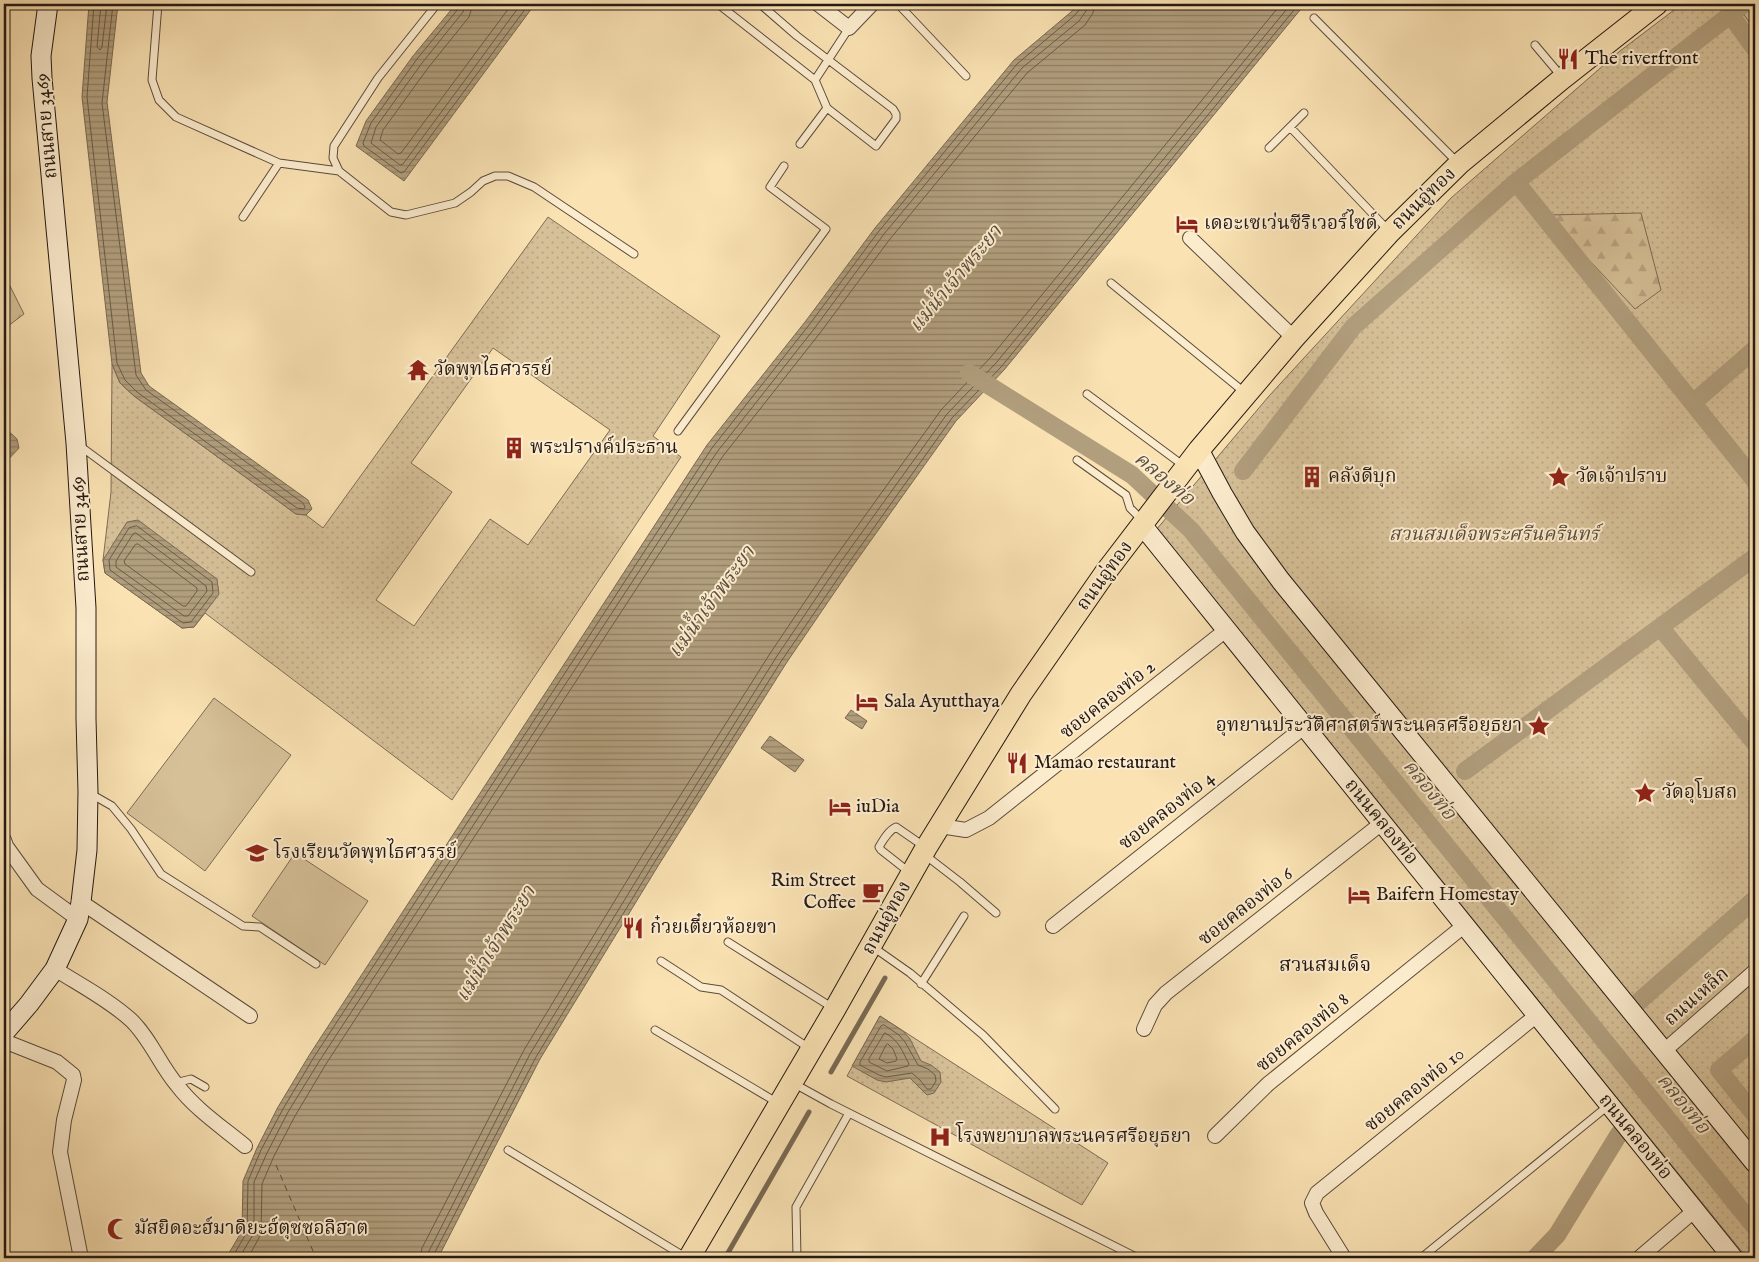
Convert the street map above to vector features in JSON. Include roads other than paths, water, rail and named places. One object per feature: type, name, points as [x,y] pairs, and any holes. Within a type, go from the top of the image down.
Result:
[{"type":"main road","name":"ถนนอู่ทอง","points":[[688,1258],[872,946],[924,851],[1021,694],[1105,573],[1199,450],[1294,338],[1390,232],[1459,164],[1563,78],[1657,4]]},
{"type":"street","name":"ถนนสาย 3469","points":[[4,1033],[55,969],[80,911],[87,850],[86,608],[76,443],[42,78],[41,56],[48,4]]},
{"type":"street","points":[[818,4],[849,28],[872,4]]},
{"type":"street","points":[[1190,238],[1294,338]]},
{"type":"street","points":[[1199,450],[1245,532],[1281,581],[1755,1164]]},
{"type":"street","name":"ถนนคลองท่อ","points":[[1145,521],[1226,630],[1733,1258]]},
{"type":"street","name":"ซอยคลองท่อ 2","points":[[940,826],[966,830],[989,818],[1226,630]]},
{"type":"street","name":"ซอยคลองท่อ 4","points":[[1053,926],[1304,726]]},
{"type":"street","name":"ซอยคลองท่อ 6","points":[[1144,1029],[1155,1005],[1166,993],[1382,824]]},
{"type":"street","points":[[4,840],[6,846],[37,889],[80,911],[250,1016]]},
{"type":"street","name":"ซอยคลองท่อ 8","points":[[1215,1136],[1268,1084],[1465,925]]},
{"type":"street","points":[[55,969],[105,1001],[130,1020],[140,1030],[187,1098],[245,1146]]},
{"type":"street","name":"ถนนเหล็ก","points":[[1664,1051],[1755,971]]},
{"type":"street","name":"ซอยคลองท่อ 10","points":[[1344,1258],[1316,1213],[1312,1203],[1317,1193],[1537,1015]]},
{"type":"street","points":[[4,1041],[57,1062],[73,1075],[74,1080],[64,1120],[60,1152],[81,1258]]},
{"type":"street","points":[[1639,1258],[1694,1211]]},
{"type":"lane","points":[[158,4],[152,80],[159,100],[176,117],[279,163],[339,171]]},
{"type":"lane","points":[[437,4],[378,78],[334,146],[333,158],[339,171],[391,212],[406,215],[455,203],[471,192],[482,181],[495,176],[508,176],[534,187],[634,254]]},
{"type":"lane","points":[[718,4],[815,80],[827,108],[876,146],[896,119],[893,109],[797,36],[760,4]]},
{"type":"lane","points":[[898,4],[966,76]]},
{"type":"lane","points":[[1314,18],[1459,164]]},
{"type":"lane","points":[[815,80],[849,28]]},
{"type":"lane","points":[[1535,45],[1563,78]]},
{"type":"lane","points":[[800,144],[827,108]]},
{"type":"lane","points":[[1269,148],[1304,113]]},
{"type":"lane","points":[[1290,127],[1390,232]]},
{"type":"lane","points":[[243,217],[279,163]]},
{"type":"lane","points":[[678,431],[826,229],[770,187],[784,166]]},
{"type":"lane","points":[[1111,283],[1246,395]]},
{"type":"lane","points":[[1087,394],[1182,474]]},
{"type":"lane","points":[[76,443],[251,572]]},
{"type":"lane","points":[[1078,460],[1126,496],[1130,508],[1145,521]]},
{"type":"lane","points":[[88,792],[112,806],[131,829],[161,874],[242,926],[260,927],[316,964]]},
{"type":"lane","points":[[912,874],[879,847],[889,832],[896,828],[899,828],[996,914]]},
{"type":"lane","points":[[920,984],[964,916]]},
{"type":"lane","points":[[728,942],[835,1009]]},
{"type":"lane","points":[[872,946],[910,973],[920,984],[983,1035],[1055,1109]]},
{"type":"lane","points":[[661,961],[701,987],[721,990],[812,1049]]},
{"type":"lane","points":[[655,1030],[780,1104]]},
{"type":"lane","points":[[175,1083],[191,1080],[205,1087]]},
{"type":"lane","points":[[792,1083],[1138,1258]]},
{"type":"lane","points":[[1421,1258],[1609,1105]]},
{"type":"lane","points":[[797,1258],[796,1207],[849,1113]]},
{"type":"lane","points":[[508,1150],[688,1258]]},
{"type":"water","points":[[89,4],[118,4],[107,102],[141,373],[149,386],[308,500],[312,509],[306,515],[296,514],[134,396],[120,383],[112,364],[82,97]]},
{"type":"water","points":[[361,4],[387,4],[381,8],[374,9]]},
{"type":"water","points":[[456,4],[535,4],[404,181],[356,146],[366,121],[413,56]]},
{"type":"water","name":"แม่น้ำเจ้าพระยา","points":[[1078,4],[1305,4],[1004,370],[956,421],[847,574],[787,662],[658,866],[540,1059],[438,1258],[226,1258],[242,1231],[243,1181],[278,1107],[310,1054],[707,445],[805,322],[875,228],[1014,60]]},
{"type":"water","points":[[4,427],[17,439],[19,448],[4,464]]},
{"type":"water","points":[[138,520],[217,579],[219,594],[194,627],[182,628],[105,573],[103,560],[127,522]]},
{"type":"water","points":[[851,710],[867,721],[862,729],[845,718]]},
{"type":"water","points":[[770,736],[804,760],[795,772],[761,748]]},
{"type":"water","points":[[880,1016],[903,1031],[910,1039],[921,1061],[931,1065],[940,1072],[941,1082],[934,1093],[927,1095],[910,1078],[886,1082],[877,1080],[852,1066]]},
{"type":"waterway","points":[[1243,471],[1353,327],[1516,182],[1744,4]]},
{"type":"waterway","points":[[1730,14],[1755,49]]},
{"type":"waterway","points":[[1516,182],[1755,481]]},
{"type":"waterway","points":[[1694,402],[1755,349]]},
{"type":"waterway","name":"คลองท่อ","points":[[969,373],[1132,475],[1191,530],[1755,1227]]},
{"type":"waterway","points":[[1465,771],[1755,557]]},
{"type":"waterway","points":[[1660,627],[1755,743]]},
{"type":"waterway","points":[[1635,1005],[1755,899]]},
{"type":"waterway","points":[[831,1072],[885,978]]},
{"type":"waterway","points":[[1755,1039],[1719,1070],[1755,1115]]},
{"type":"waterway","points":[[725,1258],[809,1112]]},
{"type":"waterway","points":[[1535,1258],[1557,1235],[1619,1134]]},
{"type":"place","name":"The riverfront","points":[[1568,59]]},
{"type":"place","name":"เดอะเซเว่นซีริเวอร์ไซด์","points":[[1187,224]]},
{"type":"place","name":"วัดพุทไธศวรรย์","points":[[418,370]]},
{"type":"place","name":"พระปรางค์ประธาน","points":[[514,448]]},
{"type":"place","name":"คลังดีบุก","points":[[1312,477]]},
{"type":"place","name":"วัดเจ้าปราบ","points":[[1559,477]]},
{"type":"place","name":"Sala Ayutthaya","points":[[867,702]]},
{"type":"place","name":"อุทยานประวัติศาสตร์พระนครศรีอยุธยา","points":[[1539,726]]},
{"type":"place","name":"Mamao restaurant","points":[[1017,763]]},
{"type":"place","name":"วัดอุโบสถ","points":[[1645,793]]},
{"type":"place","name":"iuDia","points":[[840,807]]},
{"type":"place","name":"โรงเรียนวัดพุทไธศวรรย์","points":[[257,853]]},
{"type":"place","name":"Rim Street Coffee","points":[[873,892]]},
{"type":"place","name":"Baifern Homestay","points":[[1359,895]]},
{"type":"place","name":"ก๋วยเตี๋ยวห้อยขา","points":[[633,928]]},
{"type":"place","name":"โรงพยาบาลพระนครศรีอยุธยา","points":[[940,1137]]},
{"type":"place","name":"มัสยิดอะฮ์มาดิยะฮ์ตุซซอลิฮาต","points":[[118,1229]]},
{"type":"district","name":"สวนสมเด็จ","points":[[1325,965]]},
{"type":"park label","name":"สวนสมเด็จพระศรีนครินทร์","points":[[1494,535]]}]
